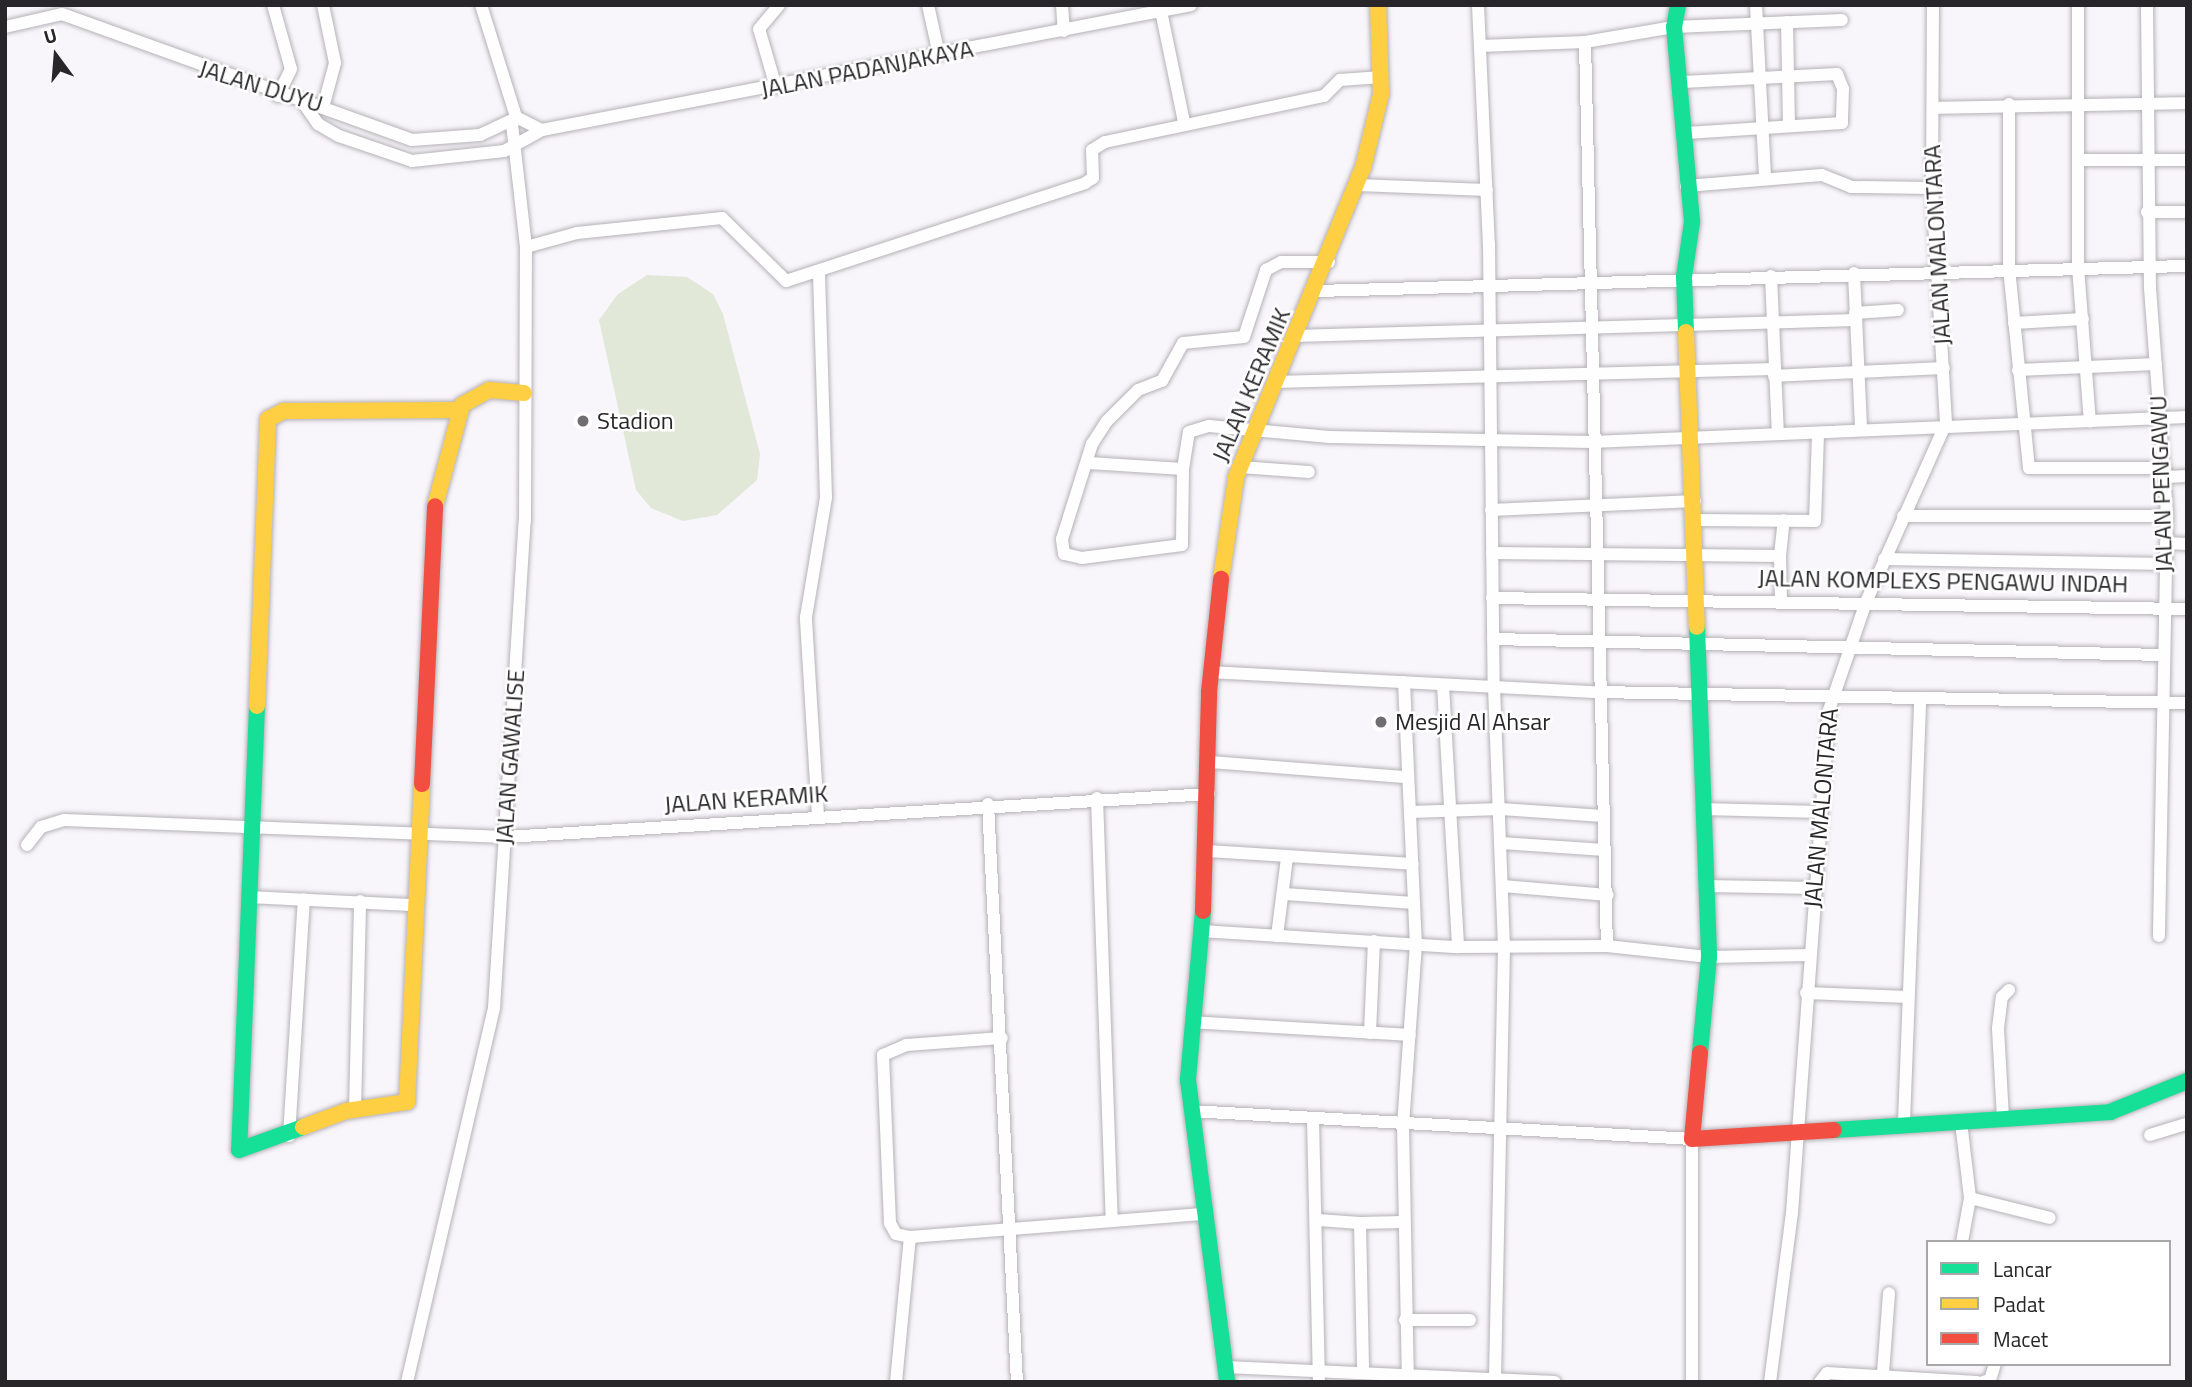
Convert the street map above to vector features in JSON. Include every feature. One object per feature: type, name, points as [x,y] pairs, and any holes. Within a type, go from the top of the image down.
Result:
[{"type":"street","points":[[273,5],[291,69],[278,96]]},
{"type":"street","points":[[323,5],[335,63],[324,104]]},
{"type":"street","name":"JALAN GAWALISE","points":[[407,1382],[488,1047],[506,837],[525,521],[526,247],[519,146],[481,5]]},
{"type":"street","points":[[776,87],[759,29],[779,5]]},
{"type":"street","points":[[928,5],[939,55]]},
{"type":"street","points":[[1062,5],[1064,31]]},
{"type":"street","name":"JALAN PADANJAKAYA","points":[[542,130],[1191,5]]},
{"type":"street","name":"JALAN KERAMIK","points":[[1226,1374],[1190,1111],[1191,1022],[1208,851],[1210,672],[1240,467],[1294,336],[1317,291],[1357,185],[1382,77],[1378,5]]},
{"type":"street","points":[[1478,5],[1490,287],[1488,375],[1492,598],[1504,948],[1498,1129],[1495,1380]]},
{"type":"street","points":[[1678,5],[1674,27],[1683,82],[1686,186],[1692,253],[1684,277],[1697,520],[1697,695],[1709,957],[1692,1139],[1692,1382]]},
{"type":"street","points":[[1756,5],[1765,177]]},
{"type":"street","name":"JALAN MALONTARA","points":[[1770,1382],[1797,1136],[1814,888],[1832,694],[1884,559],[1946,423],[1932,188],[1933,5]]},
{"type":"street","points":[[2078,5],[2078,267],[2090,422]]},
{"type":"street","name":"JALAN PENGAWU","points":[[2147,5],[2149,266],[2167,516],[2159,936]]},
{"type":"street","points":[[1161,11],[1184,122]]},
{"type":"street","name":"JALAN DUYU","points":[[6,25],[62,14],[278,96],[324,104],[412,140],[474,136],[514,120]]},
{"type":"street","points":[[1480,46],[1584,43],[1674,27],[1842,20]]},
{"type":"street","points":[[1787,22],[1789,126]]},
{"type":"street","points":[[1584,43],[1597,692],[1608,895],[1607,946]]},
{"type":"street","points":[[1683,82],[1788,74],[1842,75],[1844,121],[1686,133]]},
{"type":"street","points":[[526,247],[577,233],[722,218],[736,225],[784,280],[819,271],[1085,183],[1094,178],[1091,152],[1097,145],[1184,122],[1324,96],[1340,80],[1382,77]]},
{"type":"street","points":[[302,101],[318,124],[339,136],[404,160],[444,161],[519,146],[542,130]]},
{"type":"street","points":[[1934,108],[2009,104],[2187,103]]},
{"type":"street","points":[[2009,104],[2009,268],[2030,471],[2165,472],[2187,476]]},
{"type":"street","points":[[514,120],[542,130]]},
{"type":"street","points":[[2078,160],[2187,160]]},
{"type":"street","points":[[1686,186],[1765,177],[1822,175],[1851,187],[1932,188]]},
{"type":"street","points":[[1357,185],[1487,190]]},
{"type":"street","points":[[2147,212],[2187,212]]},
{"type":"street","points":[[1329,262],[1280,262],[1266,270],[1244,337],[1180,346],[1162,381],[1138,390],[1098,431],[1062,539],[1070,558],[1182,545],[1183,469],[1189,432],[1209,426],[1491,442],[1592,442],[1693,435],[1818,434],[1946,423],[2090,422],[2187,417]]},
{"type":"street","points":[[1317,291],[1589,285],[1684,277],[2187,266]]},
{"type":"street","points":[[818,816],[806,617],[826,497],[819,271]]},
{"type":"street","points":[[1854,273],[1861,430]]},
{"type":"street","points":[[1771,276],[1778,434]]},
{"type":"street","points":[[1294,336],[1590,331],[1772,323],[1898,310]]},
{"type":"street","points":[[2014,323],[2083,319]]},
{"type":"street","points":[[2018,370],[2156,364]]},
{"type":"street","points":[[1274,382],[1691,372],[1858,374],[1944,368]]},
{"type":"street","points":[[459,410],[435,495],[407,1102],[355,1110],[289,1136],[243,1150],[235,1143],[249,897],[270,416],[459,410],[483,392],[524,393]]},
{"type":"street","points":[[1697,520],[1815,521],[1818,434]]},
{"type":"street","points":[[1088,463],[1183,469]]},
{"type":"street","points":[[1240,467],[1309,472]]},
{"type":"street","points":[[1491,510],[1594,509],[1695,501]]},
{"type":"street","points":[[1903,516],[2167,516]]},
{"type":"street","points":[[1781,600],[1780,556],[1784,520]]},
{"type":"street","points":[[2166,543],[2187,544]]},
{"type":"street","points":[[1492,553],[1780,556]]},
{"type":"street","name":"JALAN KOMPLEXS PENGAWU INDAH","points":[[1884,559],[2166,564]]},
{"type":"street","name":"JALAN KOMPLEXS PENGAWU INDAH","points":[[1492,598],[1698,598],[2187,609]]},
{"type":"street","points":[[1493,639],[2164,655]]},
{"type":"street","points":[[1210,672],[1597,692],[1697,695],[1832,694],[2187,703]]},
{"type":"street","points":[[1404,682],[1416,944],[1403,1125],[1402,1222],[1408,1376]]},
{"type":"street","points":[[1443,685],[1458,947]]},
{"type":"street","points":[[1904,1122],[1920,698]]},
{"type":"street","points":[[1210,762],[1407,777]]},
{"type":"street","name":"JALAN KERAMIK","points":[[27,845],[41,827],[64,820],[252,827],[418,839],[506,837],[988,804],[1209,794]]},
{"type":"street","points":[[1097,798],[1112,1221]]},
{"type":"street","points":[[988,804],[1002,1038],[1017,1382]]},
{"type":"street","points":[[1410,813],[1501,809],[1603,816]]},
{"type":"street","points":[[1702,809],[1821,812]]},
{"type":"street","points":[[1501,843],[1605,850]]},
{"type":"street","points":[[1208,851],[1413,864]]},
{"type":"street","points":[[1277,936],[1285,894],[1287,858]]},
{"type":"street","points":[[1503,886],[1608,895]]},
{"type":"street","points":[[1706,886],[1814,888]]},
{"type":"street","points":[[1285,894],[1414,903]]},
{"type":"street","points":[[249,897],[415,905]]},
{"type":"street","points":[[289,1136],[304,899]]},
{"type":"street","points":[[355,1110],[360,901]]},
{"type":"street","points":[[1202,931],[1458,947],[1607,946],[1709,957],[1809,955]]},
{"type":"street","points":[[1370,1033],[1374,941]]},
{"type":"street","points":[[2003,1118],[1998,1028],[2002,997],[2009,990]]},
{"type":"street","points":[[1806,993],[1908,997]]},
{"type":"street","points":[[1191,1022],[1410,1035]]},
{"type":"street","points":[[1002,1038],[906,1045],[883,1055],[890,1223],[896,1234],[910,1237],[1205,1214]]},
{"type":"street","points":[[1190,1111],[1403,1125],[1692,1139],[1797,1136],[1904,1122],[1961,1122],[2118,1110],[2187,1081]]},
{"type":"street","points":[[1312,1119],[1318,1220],[1319,1382]]},
{"type":"street","points":[[1961,1122],[1970,1198],[1962,1240]]},
{"type":"street","points":[[2151,1135],[2187,1124]]},
{"type":"street","points":[[1970,1198],[2050,1219]]},
{"type":"street","points":[[1318,1220],[1402,1222]]},
{"type":"street","points":[[1360,1223],[1363,1369]]},
{"type":"street","points":[[896,1382],[910,1237]]},
{"type":"street","points":[[1883,1373],[1888,1293]]},
{"type":"street","points":[[1405,1320],[1470,1320]]},
{"type":"street","points":[[1820,1382],[1827,1373],[1935,1370],[1980,1382],[1993,1366]]},
{"type":"street","points":[[1226,1374],[1318,1368],[1363,1369],[1408,1376],[1555,1382]]},
{"type":"green space","points":[[647,275],[687,277],[713,294],[723,314],[760,454],[757,480],[717,515],[683,521],[651,508],[636,490],[599,320],[618,294]]},
{"type":"traffic: fast","points":[[1678,5],[1674,27],[1692,222],[1684,277],[1686,332]]},
{"type":"traffic: fast","points":[[1697,627],[1709,957],[1700,1053]]},
{"type":"traffic: fast","points":[[257,706],[239,1150],[303,1127]]},
{"type":"traffic: fast","points":[[1203,911],[1188,1080],[1227,1382]]},
{"type":"traffic: fast","points":[[1834,1130],[2110,1112],[2187,1081]]},
{"type":"traffic: slow","points":[[1221,579],[1236,477],[1363,168],[1381,94],[1378,5]]},
{"type":"traffic: slow","points":[[1686,332],[1697,627]]},
{"type":"traffic: slow","points":[[435,506],[462,405],[489,390],[524,393]]},
{"type":"traffic: slow","points":[[257,706],[268,419],[284,411],[459,410]]},
{"type":"traffic: slow","points":[[303,1127],[346,1111],[407,1102],[422,784]]},
{"type":"traffic: jam","points":[[422,784],[435,506]]},
{"type":"traffic: jam","points":[[1203,911],[1209,692],[1221,579]]},
{"type":"traffic: jam","points":[[1700,1053],[1692,1139],[1834,1130]]},
{"type":"place","name":"Stadion","points":[[583,421]]},
{"type":"place","name":"Mesjid Al Ahsar","points":[[1381,722]]}]
